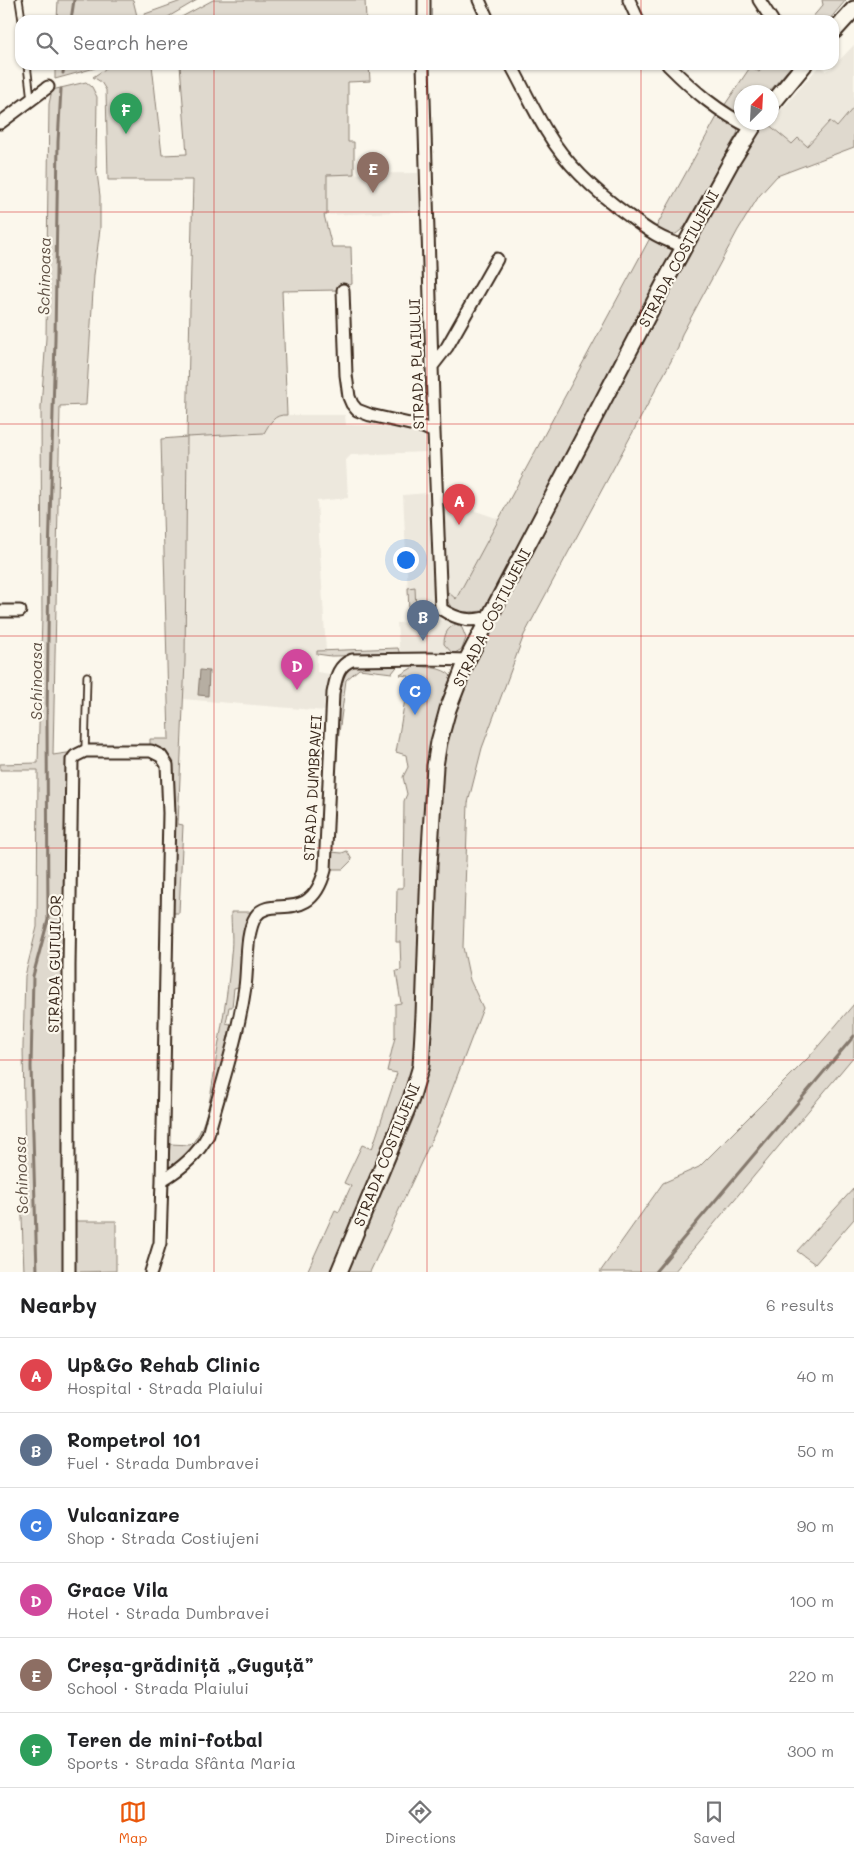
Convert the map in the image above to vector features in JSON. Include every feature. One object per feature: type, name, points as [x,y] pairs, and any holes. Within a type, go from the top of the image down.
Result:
[{"type":"street","points":[[424,0],[424,15]]},
{"type":"street","points":[[478,0],[486,15]]},
{"type":"street","points":[[629,0],[636,15]]},
{"type":"street","points":[[760,0],[769,15]]},
{"type":"street","points":[[839,26],[854,9]]},
{"type":"street","name":"STRADA PLAIULUI","points":[[423,70],[441,609],[457,619],[465,621],[491,616]]},
{"type":"street","points":[[514,70],[547,133],[576,171],[605,199],[638,223],[671,243],[685,246]]},
{"type":"street","points":[[674,70],[710,103],[734,119]]},
{"type":"street","points":[[779,95],[800,70]]},
{"type":"street","points":[[0,123],[48,87]]},
{"type":"street","name":"STRADA COSTIUJENI","points":[[339,1272],[411,1099],[421,1066],[424,1025],[428,866],[435,766],[448,709],[467,660],[685,246],[751,130]]},
{"type":"street","points":[[433,365],[446,347],[497,259]]},
{"type":"street","points":[[343,290],[346,375],[349,397],[352,404],[357,410],[370,415],[423,427],[434,432]]},
{"type":"street","points":[[0,611],[20,611]]},
{"type":"street","name":"STRADA DUMBRAVEI","points":[[162,1180],[180,1169],[203,1144],[208,1135],[246,986],[248,948],[256,916],[264,910],[274,907],[296,906],[307,901],[317,890],[323,878],[325,870],[333,693],[339,669],[344,663],[352,660],[430,658],[467,660]]},
{"type":"street","points":[[85,751],[151,751],[161,756],[167,765],[169,812],[162,1180],[160,1243],[151,1272]]},
{"type":"street","name":"STRADA GUTUILOR","points":[[69,1272],[69,976],[72,760],[75,756],[85,751]]},
{"type":"lane","points":[[19,0],[21,15]]},
{"type":"lane","points":[[28,70],[31,99]]},
{"type":"lane","points":[[85,751],[87,676]]},
{"type":"shaded area","points":[[58,0],[133,0],[137,15],[57,15]]},
{"type":"shaded area","points":[[184,0],[197,0],[172,15],[145,14]]},
{"type":"shaded area","points":[[213,0],[365,0],[366,15],[185,15]]},
{"type":"shaded area","points":[[822,0],[846,0],[833,15],[814,15],[823,5]]},
{"type":"shaded area","points":[[854,45],[854,107],[836,127],[829,121],[807,146],[793,145],[776,130],[779,130],[779,112],[816,70],[839,70],[839,61]]},
{"type":"shaded area","points":[[55,70],[88,70],[55,79]]},
{"type":"shaded area","points":[[104,70],[153,70],[162,155],[187,154],[180,70],[369,70],[370,81],[348,82],[348,142],[354,142],[354,174],[327,175],[327,215],[324,215],[332,247],[351,247],[352,284],[338,290],[282,291],[287,415],[276,418],[270,423],[264,433],[187,437],[193,180],[108,180],[106,90],[101,82],[93,77]]},
{"type":"shaded area","points":[[748,70],[759,72],[761,70],[788,70],[775,85],[738,85]]},
{"type":"shaded area","points":[[86,82],[92,87],[97,97],[96,165],[100,196],[100,229],[94,275],[86,405],[60,406],[53,755],[74,752],[63,1092],[64,1272],[24,1272],[20,1163],[25,1162],[23,1047],[25,976],[37,927],[38,770],[0,770],[0,764],[38,763],[42,617],[41,407],[46,338],[49,104],[52,90]]},
{"type":"shaded area","points":[[734,91],[734,114],[722,109]]},
{"type":"shaded area","points":[[854,107],[854,147],[777,176],[759,196],[738,230],[682,334],[678,348],[524,635],[482,748],[468,803],[463,947],[470,980],[483,1008],[439,1124],[370,1272],[347,1272],[419,1102],[430,1027],[437,828],[442,772],[451,728],[466,685],[504,603],[740,160],[760,130],[775,130],[792,144],[798,138],[807,146],[830,121],[837,127]]},
{"type":"shaded area","points":[[718,115],[734,125],[734,130],[738,130],[738,132],[685,226],[674,235],[655,229]]},
{"type":"shaded area","points":[[418,173],[419,211],[327,215],[327,174]]},
{"type":"shaded area","points":[[650,238],[673,251],[483,611],[464,612],[455,609],[448,603],[448,592],[456,599]]},
{"type":"shaded area","points":[[281,415],[345,415],[346,425],[400,426],[418,431],[425,436],[426,452],[351,455],[346,460],[348,498],[317,501],[326,652],[317,652],[317,672],[330,674],[326,711],[183,699],[187,437],[263,433],[274,418]]},
{"type":"shaded area","points":[[187,437],[185,661],[178,824],[183,825],[179,913],[171,913],[163,752],[150,745],[150,739],[169,739],[161,439]]},
{"type":"shaded area","points":[[428,493],[434,606],[409,613],[403,495]]},
{"type":"shaded area","points":[[444,500],[499,519],[456,600],[448,592]]},
{"type":"shaded area","points":[[415,587],[416,611],[409,613],[408,588]]},
{"type":"shaded area","points":[[450,619],[456,624],[450,627],[451,652],[453,654],[400,655],[397,623]]},
{"type":"shaded area","points":[[456,624],[462,628],[466,638],[462,649],[453,654],[444,644],[444,641],[448,630]]},
{"type":"shaded area","points":[[398,648],[400,655],[331,656],[317,654],[317,651]]},
{"type":"shaded area","points":[[400,663],[392,673],[359,669],[346,680],[337,763],[333,763],[339,679],[348,667],[358,664]]},
{"type":"shaded area","points":[[415,666],[439,669],[451,676],[441,706],[412,1071],[385,1148],[330,1272],[307,1272],[335,1210],[339,1212],[351,1186],[344,1183],[362,1145],[372,1149],[397,1073],[387,1071],[395,1037],[395,1004],[401,1003],[396,971],[401,970],[400,942],[396,942],[397,888],[403,888],[404,801],[407,794],[403,777],[408,767],[406,755],[396,752],[409,676],[400,675]]},
{"type":"shaded area","points":[[200,670],[209,671],[208,696],[198,695]]},
{"type":"shaded area","points":[[347,851],[352,860],[343,869],[330,869],[331,852],[342,853]]},
{"type":"shaded area","points":[[231,912],[253,912],[242,986],[234,988],[232,1007],[229,1007],[226,1023],[234,1025],[215,1096],[199,1143],[177,1167],[168,1170],[170,1144],[190,1145],[202,1127],[210,1100],[229,978],[232,944]]},
{"type":"shaded area","points":[[854,1004],[854,1056],[674,1272],[600,1272],[663,1183],[699,1167],[809,1057]]},
{"type":"shaded area","points":[[854,1188],[854,1219],[815,1264],[797,1251]]},
{"type":"shaded area","points":[[75,1221],[116,1221],[116,1271],[75,1272]]},
{"type":"waterway","name":"Schinoasa","points":[[72,15],[74,0]]},
{"type":"waterway","name":"Schinoasa","points":[[37,1272],[31,1067],[33,976],[48,920],[47,720],[49,558],[58,142],[61,89]]},
{"type":"waterway","points":[[655,1272],[854,1036]]},
{"type":"place","name":"Teren de mini-fotbal","points":[[126,134]]},
{"type":"place","name":"Creșa-grădiniță „Guguță”","points":[[373,193]]},
{"type":"place","name":"Up&Go Rehab Clinic","points":[[459,525]]},
{"type":"place","name":"Rompetrol 101","points":[[423,641]]},
{"type":"place","name":"Grace Vila","points":[[297,690]]},
{"type":"place","name":"Vulcanizare","points":[[415,715]]}]
